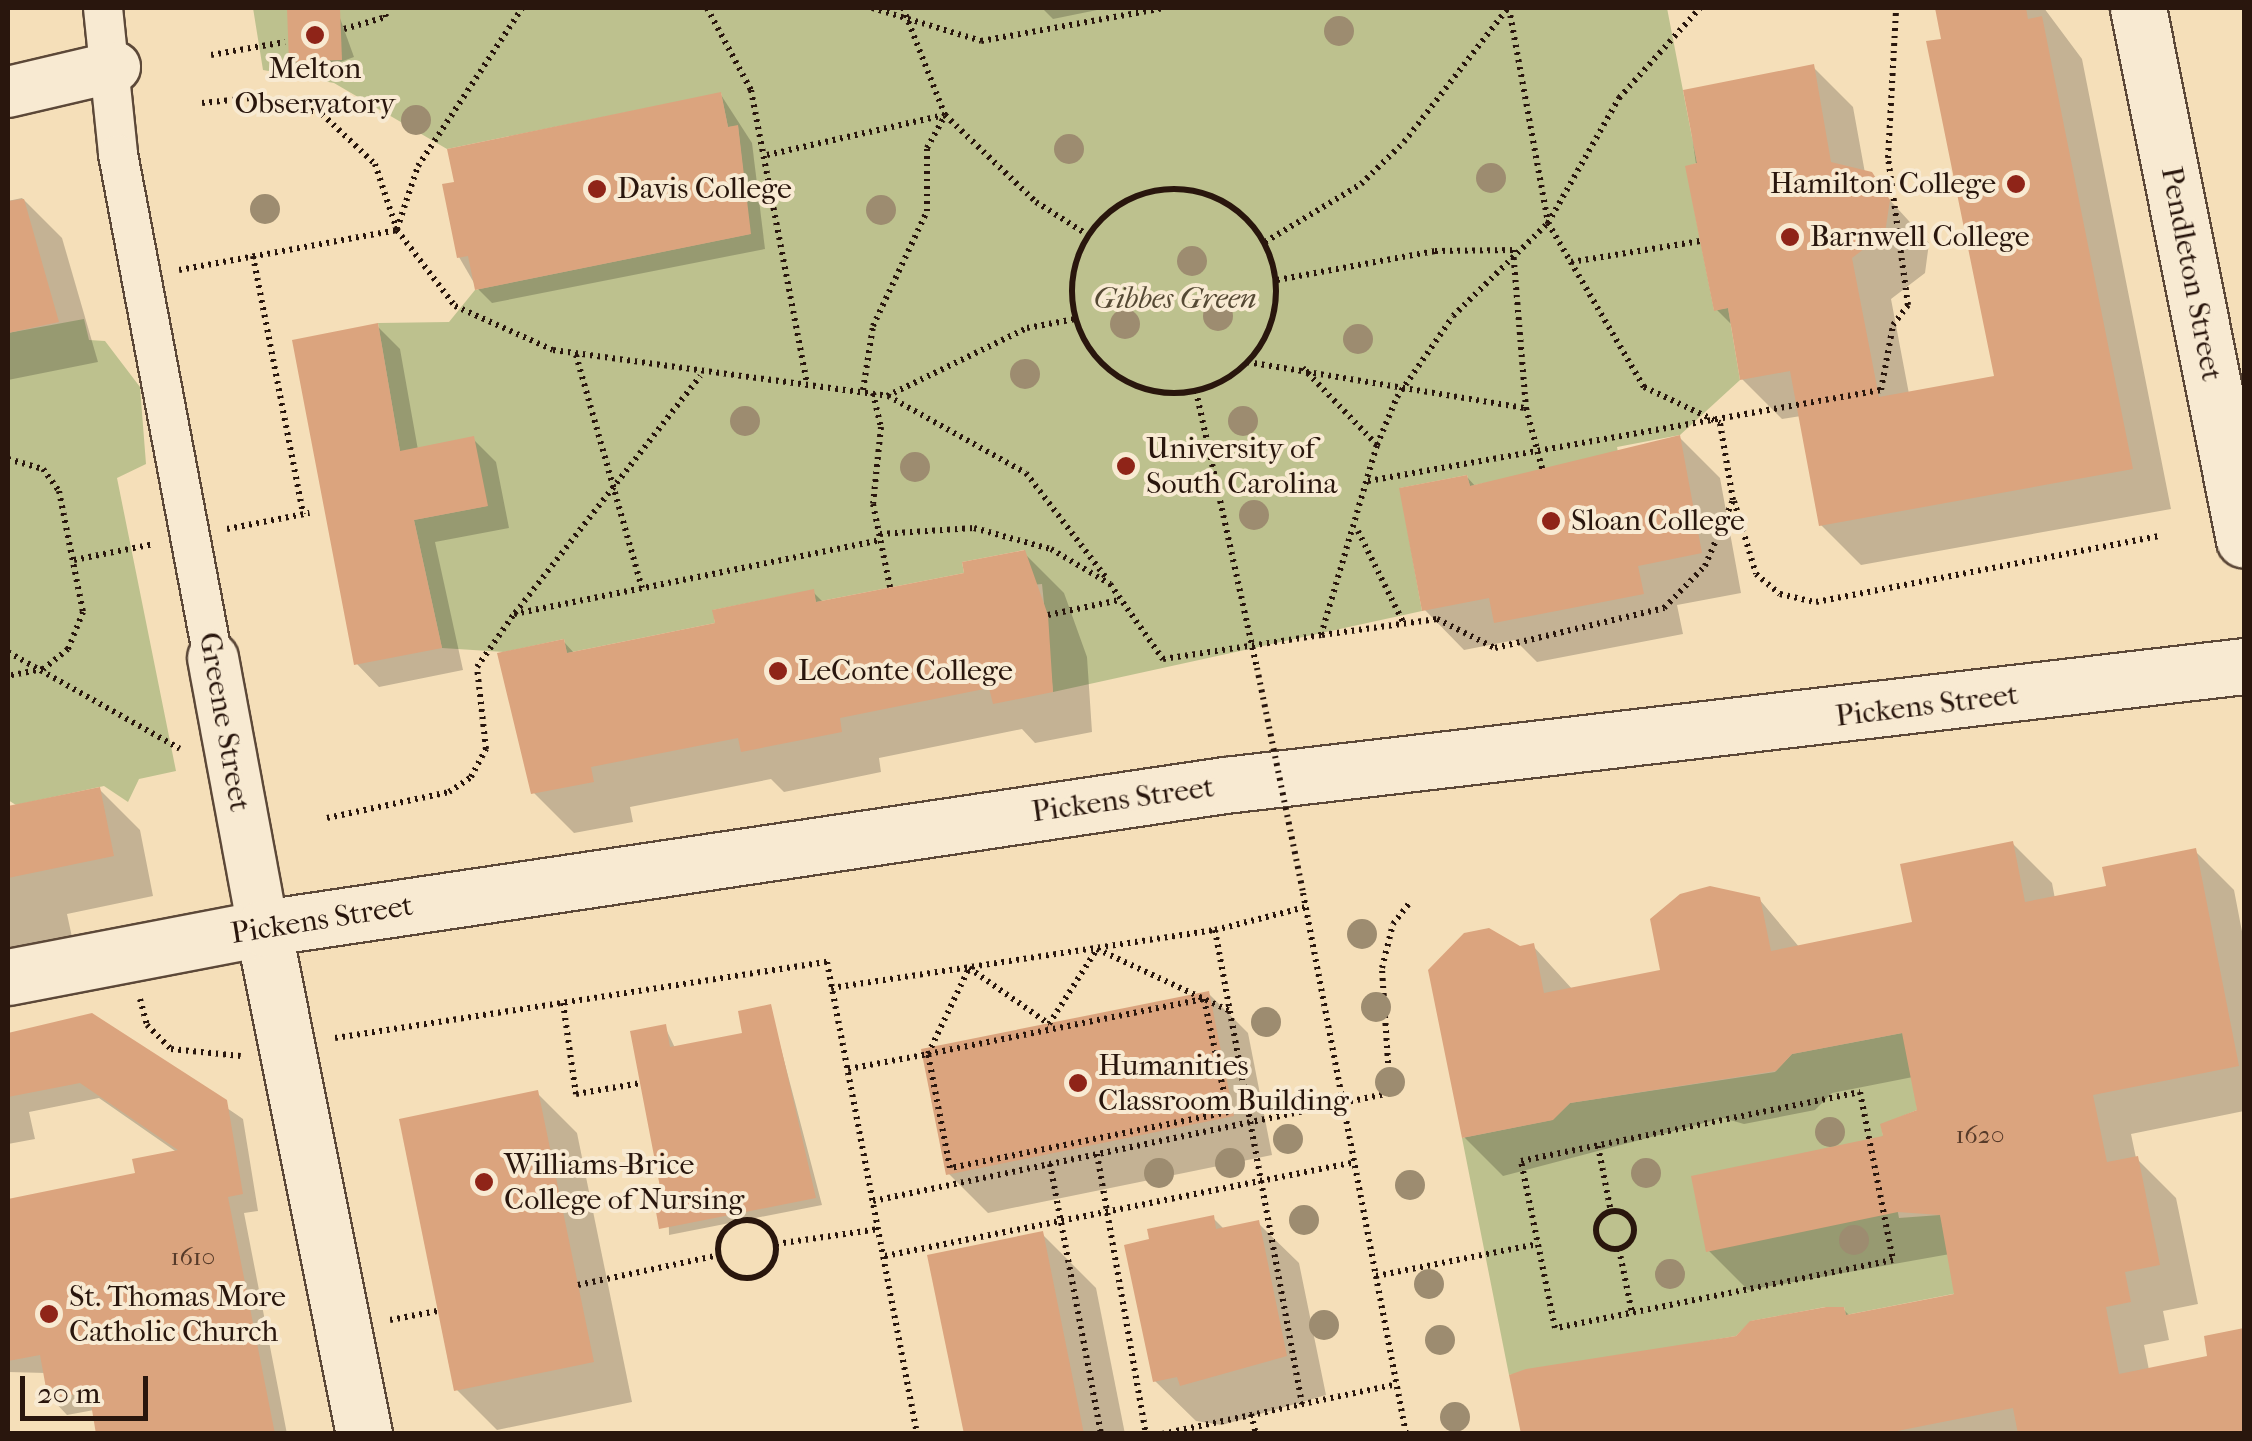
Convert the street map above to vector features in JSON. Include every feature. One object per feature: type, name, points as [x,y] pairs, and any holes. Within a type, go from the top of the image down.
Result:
[{"type":"street","name":"Greene Street","points":[[103,8],[115,67],[118,154],[263,928],[364,1434]]},
{"type":"street","name":"Pendleton Street","points":[[2138,8],[2244,540]]},
{"type":"street","points":[[8,92],[115,67]]},
{"type":"street","name":"Pickens Street","points":[[8,977],[263,928],[1225,785],[2244,666]]},
{"type":"path","points":[[344,28],[386,18],[384,8]]},
{"type":"path","points":[[397,230],[418,166],[522,8]]},
{"type":"path","points":[[708,8],[740,62],[767,155],[808,384]]},
{"type":"path","points":[[872,8],[906,22],[981,41],[1164,8]]},
{"type":"path","points":[[903,8],[945,116],[1036,202],[1088,235]]},
{"type":"path","points":[[1509,8],[1548,223],[1644,387],[1720,423]]},
{"type":"path","points":[[1265,242],[1361,184],[1404,142],[1509,8]]},
{"type":"path","points":[[1320,635],[1357,530],[1377,446],[1408,381],[1513,250],[1548,223],[1619,98],[1700,8]]},
{"type":"path","points":[[1368,481],[1720,423],[1881,390],[1888,378],[1887,345],[1908,304],[1888,158],[1896,8]]},
{"type":"path","points":[[211,55],[285,42]]},
{"type":"path","points":[[202,103],[280,99],[322,114],[376,164],[397,230],[455,306],[576,355],[700,376],[808,384],[886,396],[1026,473],[1110,584],[1154,656],[1252,648],[1403,622],[1437,620],[1495,648],[1664,608],[1705,566],[1734,500]]},
{"type":"path","points":[[767,155],[945,116]]},
{"type":"path","points":[[862,390],[873,326],[926,211],[926,148],[945,116]]},
{"type":"path","points":[[1162,188],[1222,200],[1265,242],[1276,280],[1270,328],[1247,362],[1196,391],[1134,386],[1109,370],[1075,320],[1071,290],[1088,235],[1134,196],[1162,188]]},
{"type":"path","points":[[214,264],[397,230]]},
{"type":"path","points":[[1571,262],[1700,241]]},
{"type":"path","points":[[1276,280],[1435,251],[1513,250]]},
{"type":"path","points":[[1513,250],[1526,408],[1543,472]]},
{"type":"path","points":[[219,531],[306,514],[254,256]]},
{"type":"path","points":[[886,396],[1011,334],[1075,320]]},
{"type":"path","points":[[576,355],[642,588]]},
{"type":"path","points":[[1247,362],[1408,381],[1526,408]]},
{"type":"path","points":[[1303,368],[1377,446]]},
{"type":"path","points":[[326,818],[450,792],[471,777],[486,749],[477,668],[514,614],[700,376]]},
{"type":"path","points":[[1196,391],[1306,907],[1406,1434]]},
{"type":"path","points":[[872,392],[880,537],[890,587]]},
{"type":"path","points":[[1720,423],[1734,500],[1756,574],[1780,594],[1816,602],[2158,536]]},
{"type":"path","points":[[8,459],[43,469],[59,491],[74,560],[79,631],[43,669],[8,676]]},
{"type":"path","points":[[1357,530],[1403,622]]},
{"type":"path","points":[[514,614],[880,537],[996,531],[1110,584]]},
{"type":"path","points":[[74,560],[160,543]]},
{"type":"path","points":[[1048,615],[1119,600]]},
{"type":"path","points":[[8,652],[180,749]]},
{"type":"path","points":[[874,1201],[1390,1092],[1382,968],[1392,924],[1410,901]]},
{"type":"path","points":[[831,988],[1215,930],[1306,907]]},
{"type":"path","points":[[1215,930],[1302,1404]]},
{"type":"path","points":[[968,968],[1048,1024],[1097,949]]},
{"type":"path","points":[[1097,949],[1230,1011]]},
{"type":"path","points":[[335,1038],[827,962],[917,1434]]},
{"type":"path","points":[[954,1184],[928,1054],[968,968]]},
{"type":"path","points":[[138,990],[147,1026],[171,1048],[202,1059],[242,1056]]},
{"type":"path","points":[[848,1070],[1204,998]]},
{"type":"path","points":[[1204,998],[1231,1125]]},
{"type":"path","points":[[563,1003],[576,1094],[640,1083]]},
{"type":"path","points":[[1860,1092],[1893,1260],[1554,1328],[1521,1161],[1598,1146],[1860,1092]]},
{"type":"path","points":[[950,1168],[1228,1112]]},
{"type":"path","points":[[1598,1146],[1611,1212],[1597,1238],[1619,1249]]},
{"type":"path","points":[[1097,1154],[1146,1434]]},
{"type":"path","points":[[885,1256],[1354,1162]]},
{"type":"path","points":[[1050,1164],[1101,1434]]},
{"type":"path","points":[[1611,1212],[1634,1224],[1619,1249],[1632,1313]]},
{"type":"path","points":[[742,1221],[760,1222],[776,1244],[758,1276],[738,1276],[719,1255],[721,1237],[742,1221]]},
{"type":"path","points":[[776,1244],[879,1229]]},
{"type":"path","points":[[1376,1276],[1538,1244]]},
{"type":"path","points":[[578,1285],[719,1255]]},
{"type":"path","points":[[389,1320],[438,1311]]},
{"type":"path","points":[[1162,1434],[1396,1384]]},
{"type":"path","points":[[1251,1414],[1256,1434]]},
{"type":"green space","name":"Gibbes Green","points":[[253,8],[1667,8],[1697,163],[1686,167],[1714,310],[1728,308],[1740,380],[1680,435],[1617,447],[1619,457],[1470,486],[1467,475],[1400,488],[1422,611],[1053,692],[1042,584],[1031,585],[1024,550],[962,562],[964,573],[816,602],[813,590],[713,610],[715,623],[567,653],[564,639],[504,652],[442,648],[414,520],[487,506],[400,451],[378,323],[449,322],[475,290],[750,234],[738,126],[728,127],[721,93],[447,149],[334,83],[263,70]]},
{"type":"green space","points":[[84,319],[89,340],[105,341],[140,387],[146,464],[117,478],[176,771],[139,779],[128,802],[104,786],[16,805],[8,800],[8,333]]},
{"type":"green space","points":[[1913,1031],[1917,1110],[1881,1125],[1899,1218],[1940,1215],[1968,1291],[1846,1315],[1844,1307],[1825,1307],[1751,1321],[1736,1336],[1509,1375],[1462,1138],[1552,1120],[1570,1103],[1775,1072],[1792,1054]]},
{"type":"building","name":"Melton Observatory","points":[[287,8],[340,8],[342,60],[289,62]]},
{"type":"building","points":[[1935,8],[2026,8],[2028,19],[2042,16],[2133,469],[1819,526],[1790,371],[1740,380],[1728,308],[1714,311],[1685,166],[1697,163],[1683,90],[1814,64],[1831,162],[1872,172],[1890,200],[1885,233],[1852,258],[1879,397],[1994,376],[1926,41],[1941,39]]},
{"type":"building","name":"Davis College","points":[[721,92],[728,127],[738,125],[751,234],[475,290],[468,256],[457,258],[442,184],[454,182],[447,149]]},
{"type":"building","points":[[24,199],[59,322],[8,333],[8,201]]},
{"type":"building","points":[[378,323],[400,451],[474,436],[488,506],[414,520],[442,648],[354,665],[292,340]]},
{"type":"building","name":"Sloan College","points":[[1680,435],[1702,553],[1638,566],[1644,594],[1494,623],[1489,598],[1422,611],[1399,488],[1467,475],[1470,486]]},
{"type":"building","name":"LeConte College","points":[[1025,550],[1048,615],[1053,692],[993,704],[989,688],[840,718],[842,732],[741,752],[738,738],[591,767],[594,782],[531,794],[497,653],[564,639],[567,653],[715,623],[712,610],[814,589],[816,602],[964,573],[962,562]]},
{"type":"building","points":[[100,787],[114,856],[8,878],[8,806]]},
{"type":"building","points":[[2013,841],[2025,902],[2106,886],[2102,867],[2196,848],[2239,1066],[2093,1095],[2107,1162],[2138,1156],[2160,1265],[2125,1272],[2131,1302],[2106,1307],[2119,1374],[2207,1356],[2204,1336],[2244,1328],[2244,1434],[2018,1434],[2013,1408],[1882,1434],[1521,1434],[1509,1375],[1526,1369],[1736,1336],[1750,1321],[1826,1307],[1844,1307],[1846,1315],[1954,1294],[1940,1215],[1898,1212],[1706,1252],[1691,1176],[1883,1136],[1880,1124],[1917,1110],[1902,1033],[1792,1054],[1776,1071],[1570,1103],[1553,1120],[1462,1138],[1428,970],[1464,933],[1489,928],[1520,946],[1534,943],[1544,993],[1660,970],[1650,919],[1680,894],[1710,886],[1760,897],[1771,951],[1912,922],[1900,864]]},
{"type":"building","name":"Humanities Classroom Building","points":[[1209,991],[1234,1116],[946,1175],[921,1049]]},
{"type":"building","points":[[771,1004],[816,1198],[659,1229],[652,1189],[660,1187],[630,1031],[666,1024],[670,1047],[742,1033],[738,1011]]},
{"type":"building","points":[[92,1013],[227,1100],[243,1194],[228,1197],[275,1434],[96,1434],[89,1392],[48,1399],[40,1355],[8,1361],[8,1199],[135,1173],[132,1159],[178,1150],[80,1083],[8,1097],[8,1033]]},
{"type":"building","name":"Williams-Brice College of Nursing","points":[[538,1090],[594,1362],[454,1391],[399,1119]]},
{"type":"building","points":[[1214,1215],[1216,1229],[1259,1220],[1287,1356],[1180,1386],[1177,1377],[1153,1382],[1124,1245],[1149,1239],[1147,1229]]},
{"type":"building","points":[[1043,1231],[1084,1434],[964,1434],[927,1255]]},
{"type":"place","name":"Melton Observatory","points":[[315,35]]},
{"type":"place","name":"Hamilton College","points":[[2016,184]]},
{"type":"place","name":"Davis College","points":[[597,189]]},
{"type":"place","name":"Barnwell College","points":[[1790,237]]},
{"type":"place","name":"University of South Carolina","points":[[1126,466]]},
{"type":"place","name":"Sloan College","points":[[1551,521]]},
{"type":"place","name":"LeConte College","points":[[778,671]]},
{"type":"place","name":"Humanities Classroom Building","points":[[1078,1083]]},
{"type":"place","name":"Williams-Brice College of Nursing","points":[[484,1182]]},
{"type":"place","name":"St. Thomas More Catholic Church","points":[[49,1314]]}]
